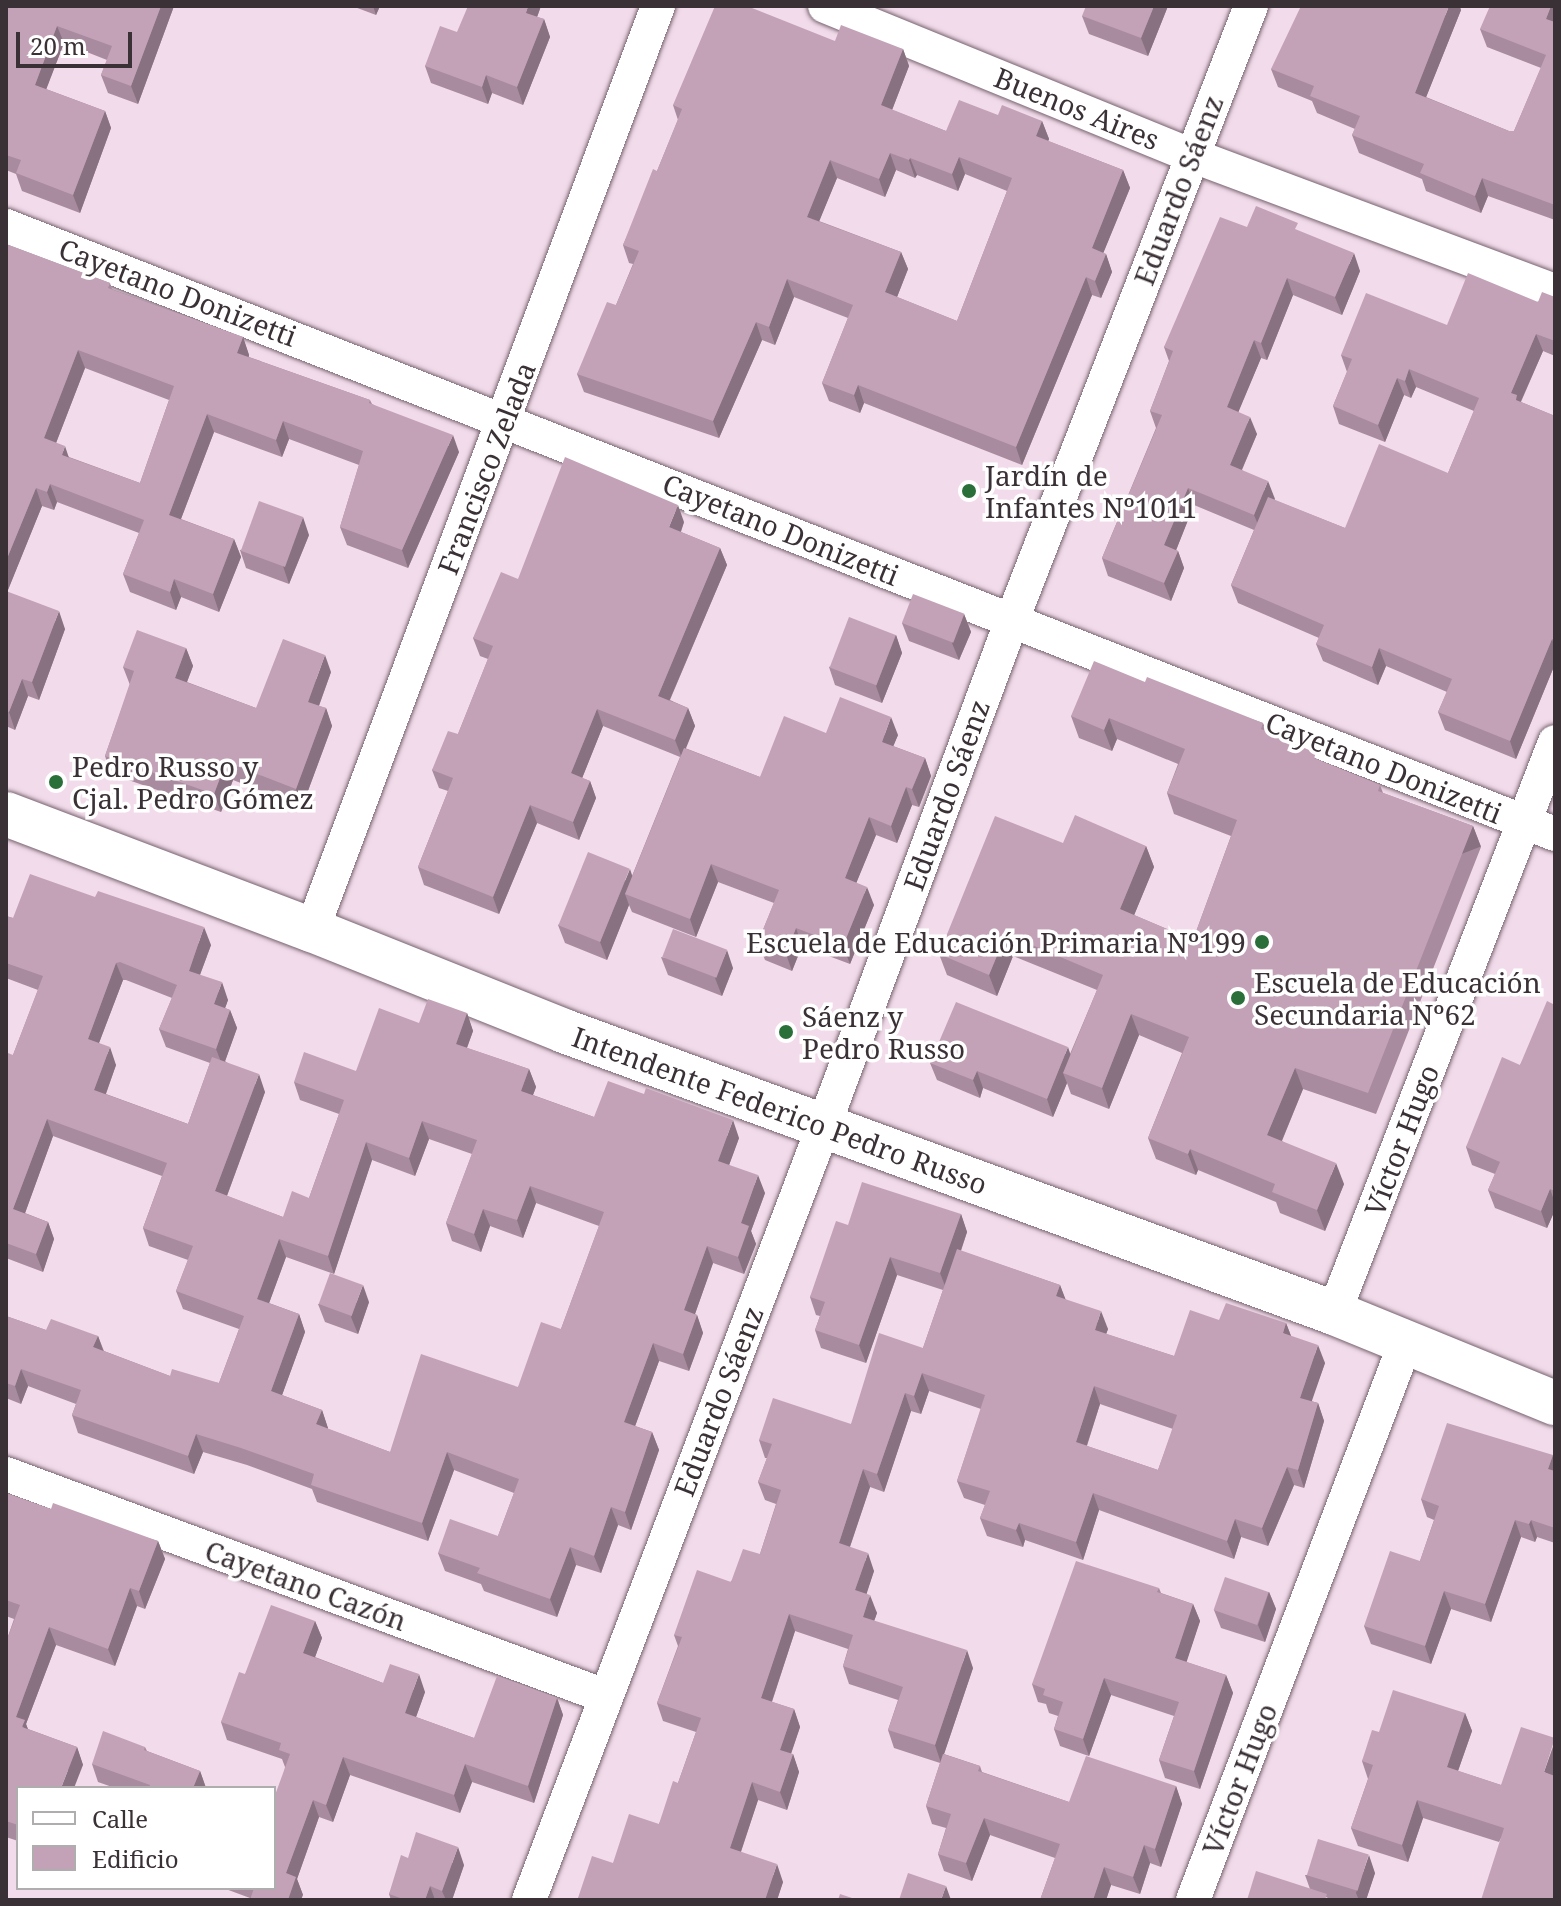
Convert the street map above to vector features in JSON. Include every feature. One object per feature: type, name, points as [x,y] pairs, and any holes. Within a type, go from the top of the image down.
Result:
[{"type":"street","name":"Francisco Zelada","points":[[312,930],[658,6]]},
{"type":"street","name":"Buenos Aires","points":[[825,6],[1191,155],[1555,291]]},
{"type":"street","name":"Eduardo Sáenz","points":[[529,1900],[1012,620],[1251,6]]},
{"type":"street","name":"Cayetano Donizetti","points":[[6,226],[1540,828]]},
{"type":"street","name":"Víctor Hugo","points":[[1334,1313],[1540,828],[1555,742]]},
{"type":"street","name":"Intendente Federico Pedro Russo","points":[[6,814],[312,930],[564,1031],[1334,1313],[1555,1403]]},
{"type":"street","name":"Víctor Hugo","points":[[1193,1900],[1405,1344]]},
{"type":"street","name":"Cayetano Cazón","points":[[6,1474],[605,1696]]},
{"type":"building","points":[[6,6],[161,6],[131,86],[101,75],[112,46],[57,26],[35,85],[105,111],[73,195],[16,173],[21,160],[6,155]]},
{"type":"building","points":[[468,6],[528,6],[526,13],[544,19],[517,87],[486,75],[482,87],[425,66],[440,26],[457,32]]},
{"type":"building","points":[[715,6],[747,6],[835,41],[841,25],[903,49],[881,105],[946,131],[959,100],[998,115],[1002,105],[1042,121],[1036,136],[1123,170],[1092,248],[1106,254],[1095,281],[1086,277],[1016,447],[858,385],[854,395],[822,383],[853,305],[787,279],[769,327],[756,322],[713,421],[577,374],[607,302],[616,305],[639,251],[623,245],[653,169],[657,171],[682,109],[673,105]],"holes":[[[890,153],[952,174],[959,157],[1012,178],[957,321],[885,292],[901,252],[807,217],[830,160],[879,179]]]},
{"type":"building","points":[[1086,6],[1154,6],[1141,38],[1082,16]]},
{"type":"building","points":[[1301,6],[1449,6],[1415,93],[1514,131],[1546,55],[1480,29],[1490,6],[1551,6],[1546,19],[1555,22],[1555,205],[1482,178],[1475,196],[1420,173],[1424,164],[1352,135],[1360,116],[1310,96],[1314,86],[1271,69]]},
{"type":"building","points":[[1256,206],[1298,223],[1295,229],[1354,253],[1335,297],[1287,278],[1261,343],[1254,340],[1227,407],[1250,417],[1230,465],[1268,481],[1254,515],[1188,488],[1164,545],[1178,551],[1164,583],[1102,558],[1162,415],[1150,411],[1173,351],[1164,347],[1220,217],[1247,227]]},
{"type":"building","points":[[6,244],[110,283],[108,288],[243,337],[237,353],[370,400],[369,403],[453,435],[402,550],[340,527],[363,451],[283,421],[276,440],[207,414],[169,515],[234,539],[213,594],[174,579],[170,592],[123,574],[144,520],[50,484],[47,492],[36,488],[6,561]],"holes":[[[78,350],[174,386],[140,483],[62,455],[65,446],[44,438]]]},
{"type":"building","points":[[1468,273],[1538,302],[1542,292],[1555,297],[1555,341],[1536,334],[1511,393],[1517,395],[1516,400],[1555,416],[1555,640],[1552,639],[1510,741],[1438,712],[1452,679],[1379,648],[1372,667],[1316,644],[1324,625],[1231,585],[1268,497],[1345,528],[1379,444],[1448,473],[1479,398],[1409,369],[1405,381],[1397,378],[1378,425],[1333,406],[1352,359],[1341,355],[1366,293],[1447,325]]},
{"type":"building","points":[[565,457],[678,505],[669,527],[720,548],[658,696],[688,708],[675,740],[597,709],[571,773],[590,781],[573,822],[530,805],[493,897],[418,867],[453,778],[432,770],[448,731],[458,734],[493,646],[473,638],[501,572],[518,579]]},
{"type":"building","points":[[259,501],[303,517],[285,567],[241,551]]},
{"type":"building","points":[[6,591],[59,611],[32,682],[22,679],[9,712],[6,711]]},
{"type":"building","points":[[913,594],[964,614],[953,643],[902,623]]},
{"type":"building","points":[[849,617],[896,635],[876,685],[830,667]]},
{"type":"building","points":[[137,630],[186,648],[175,678],[256,708],[283,639],[325,655],[308,702],[326,708],[296,789],[226,762],[214,794],[105,756],[134,671],[123,667]]},
{"type":"building","points":[[1094,661],[1145,682],[1147,677],[1263,723],[1261,729],[1316,753],[1314,758],[1380,785],[1378,791],[1473,826],[1368,1093],[1295,1068],[1267,1135],[1336,1163],[1317,1210],[1272,1192],[1275,1184],[1190,1149],[1188,1154],[1148,1138],[1189,1037],[1131,1014],[1102,1088],[1063,1073],[1103,975],[1006,934],[989,975],[939,954],[995,816],[1063,843],[1075,815],[1146,846],[1120,909],[1193,940],[1237,820],[1167,793],[1185,749],[1109,718],[1104,730],[1071,716]]},
{"type":"building","points":[[840,697],[891,717],[882,742],[925,758],[912,789],[906,787],[891,826],[869,817],[845,878],[867,887],[843,946],[796,928],[786,954],[758,942],[779,890],[711,864],[690,919],[625,894],[684,748],[760,777],[784,716],[826,733]]},
{"type":"building","points":[[588,852],[630,869],[600,942],[558,925]]},
{"type":"building","points":[[30,874],[95,897],[98,891],[204,927],[189,971],[222,982],[214,1004],[230,1010],[216,1049],[159,1029],[177,985],[116,963],[88,1039],[110,1047],[94,1090],[188,1124],[212,1057],[259,1074],[215,1191],[283,1217],[292,1191],[309,1198],[344,1100],[294,1082],[304,1052],[356,1071],[379,1008],[419,1023],[428,999],[467,1013],[456,1044],[529,1069],[521,1091],[594,1117],[608,1081],[644,1094],[646,1088],[733,1120],[718,1161],[758,1175],[741,1223],[749,1226],[738,1257],[707,1246],[684,1310],[697,1315],[683,1354],[653,1343],[624,1422],[652,1432],[625,1512],[611,1507],[594,1556],[570,1547],[550,1599],[477,1573],[480,1568],[438,1553],[450,1519],[498,1536],[519,1479],[447,1452],[422,1523],[311,1485],[314,1474],[196,1434],[188,1456],[72,1415],[81,1390],[21,1369],[15,1386],[6,1383],[6,1316],[46,1330],[51,1319],[98,1336],[93,1347],[170,1376],[172,1369],[219,1383],[244,1316],[176,1291],[193,1246],[143,1228],[167,1163],[47,1119],[13,1209],[48,1222],[36,1254],[6,1243],[6,1058],[8,1053],[13,1055],[43,976],[6,963],[6,916],[13,918]],"holes":[[[422,1121],[477,1140],[446,1223],[474,1234],[483,1209],[517,1220],[530,1186],[604,1212],[561,1329],[541,1322],[518,1387],[421,1354],[390,1452],[316,1424],[322,1410],[271,1391],[299,1314],[257,1299],[279,1239],[328,1256],[366,1142],[409,1158]]]},
{"type":"building","points":[[673,929],[727,950],[716,978],[662,957]]},
{"type":"building","points":[[1547,1001],[1555,1005],[1555,1191],[1550,1189],[1541,1211],[1488,1190],[1500,1162],[1466,1147],[1502,1057],[1520,1065]]},
{"type":"building","points":[[956,1002],[1068,1047],[1047,1099],[977,1071],[973,1080],[930,1063]]},
{"type":"building","points":[[862,1182],[961,1214],[940,1273],[890,1257],[859,1345],[815,1330],[825,1302],[810,1297],[836,1221],[848,1225]]},
{"type":"building","points":[[957,1249],[1060,1285],[1056,1296],[1101,1311],[1095,1330],[1174,1356],[1190,1310],[1219,1320],[1226,1303],[1286,1323],[1283,1333],[1318,1345],[1300,1398],[1318,1403],[1298,1470],[1287,1467],[1262,1528],[1235,1519],[1227,1541],[1093,1493],[1076,1542],[1019,1523],[1016,1530],[980,1518],[990,1491],[957,1481],[985,1395],[922,1373],[914,1396],[905,1393],[877,1474],[863,1469],[839,1543],[868,1553],[855,1590],[870,1595],[863,1617],[967,1650],[935,1745],[888,1730],[903,1687],[843,1666],[853,1635],[789,1614],[761,1698],[794,1709],[780,1750],[793,1754],[780,1792],[752,1782],[730,1848],[777,1864],[765,1900],[578,1898],[592,1856],[613,1863],[629,1814],[659,1824],[673,1781],[678,1783],[701,1718],[657,1703],[682,1637],[674,1635],[697,1570],[731,1582],[743,1549],[760,1554],[781,1490],[758,1482],[772,1444],[759,1440],[773,1398],[851,1424],[879,1333],[923,1348]],"holes":[[[1094,1386],[1177,1415],[1158,1470],[1076,1442]]]},
{"type":"building","points":[[330,1273],[363,1285],[352,1316],[319,1304]]},
{"type":"building","points":[[1447,1423],[1553,1455],[1548,1469],[1555,1471],[1555,1528],[1531,1520],[1529,1524],[1515,1520],[1485,1604],[1444,1591],[1425,1646],[1364,1626],[1390,1551],[1420,1561],[1439,1506],[1421,1499]]},
{"type":"building","points":[[6,1493],[51,1509],[53,1503],[158,1541],[139,1591],[130,1588],[108,1649],[49,1627],[16,1717],[25,1720],[22,1727],[77,1747],[62,1786],[16,1786],[16,1824],[6,1821],[6,1642],[20,1605],[6,1600]]},
{"type":"building","points":[[1076,1561],[1159,1588],[1157,1592],[1193,1604],[1175,1658],[1226,1675],[1194,1771],[1159,1760],[1179,1702],[1104,1678],[1083,1739],[1054,1729],[1063,1702],[1043,1695],[1045,1689],[1032,1684]]},
{"type":"building","points":[[1225,1577],[1268,1592],[1257,1625],[1214,1610]]},
{"type":"building","points":[[271,1605],[315,1621],[303,1653],[383,1683],[390,1664],[419,1674],[405,1713],[474,1738],[497,1676],[557,1698],[528,1786],[465,1764],[454,1795],[343,1757],[326,1805],[313,1800],[286,1873],[296,1877],[288,1900],[250,1900],[253,1890],[276,1890],[276,1792],[290,1754],[279,1750],[281,1743],[221,1722],[239,1672],[245,1674]]},
{"type":"building","points":[[1393,1690],[1465,1713],[1447,1767],[1501,1785],[1521,1727],[1555,1738],[1544,1772],[1555,1776],[1555,1900],[1481,1900],[1504,1828],[1417,1800],[1402,1845],[1351,1828],[1373,1765],[1362,1761],[1372,1730],[1379,1732]]},
{"type":"building","points":[[103,1731],[200,1771],[194,1786],[150,1786],[92,1764]]},
{"type":"building","points":[[943,1754],[980,1766],[978,1771],[1069,1802],[1086,1756],[1176,1786],[1155,1849],[1144,1845],[1133,1877],[1104,1867],[1093,1900],[1040,1900],[1060,1844],[984,1818],[966,1863],[938,1854],[951,1814],[926,1806]]},
{"type":"building","points":[[416,1832],[458,1847],[442,1891],[430,1886],[425,1900],[406,1900],[389,1894],[401,1855],[408,1858]]},
{"type":"building","points":[[1318,1839],[1369,1854],[1358,1891],[1307,1875]]},
{"type":"building","points":[[1256,1871],[1327,1894],[1325,1900],[1247,1900]]},
{"type":"building","points":[[908,1873],[946,1886],[941,1900],[899,1900]]},
{"type":"building","points":[[840,1894],[858,1900],[838,1900]]},
{"type":"place","name":"Jardín de Infantes Nº1011","points":[[969,491]]},
{"type":"place","name":"Pedro Russo y Cjal. Pedro Gómez","points":[[56,782]]},
{"type":"place","name":"Escuela de Educación Primaria Nº199","points":[[1262,942]]},
{"type":"place","name":"Escuela de Educación Secundaria Nº62","points":[[1238,998]]},
{"type":"place","name":"Sáenz y Pedro Russo","points":[[786,1032]]}]
